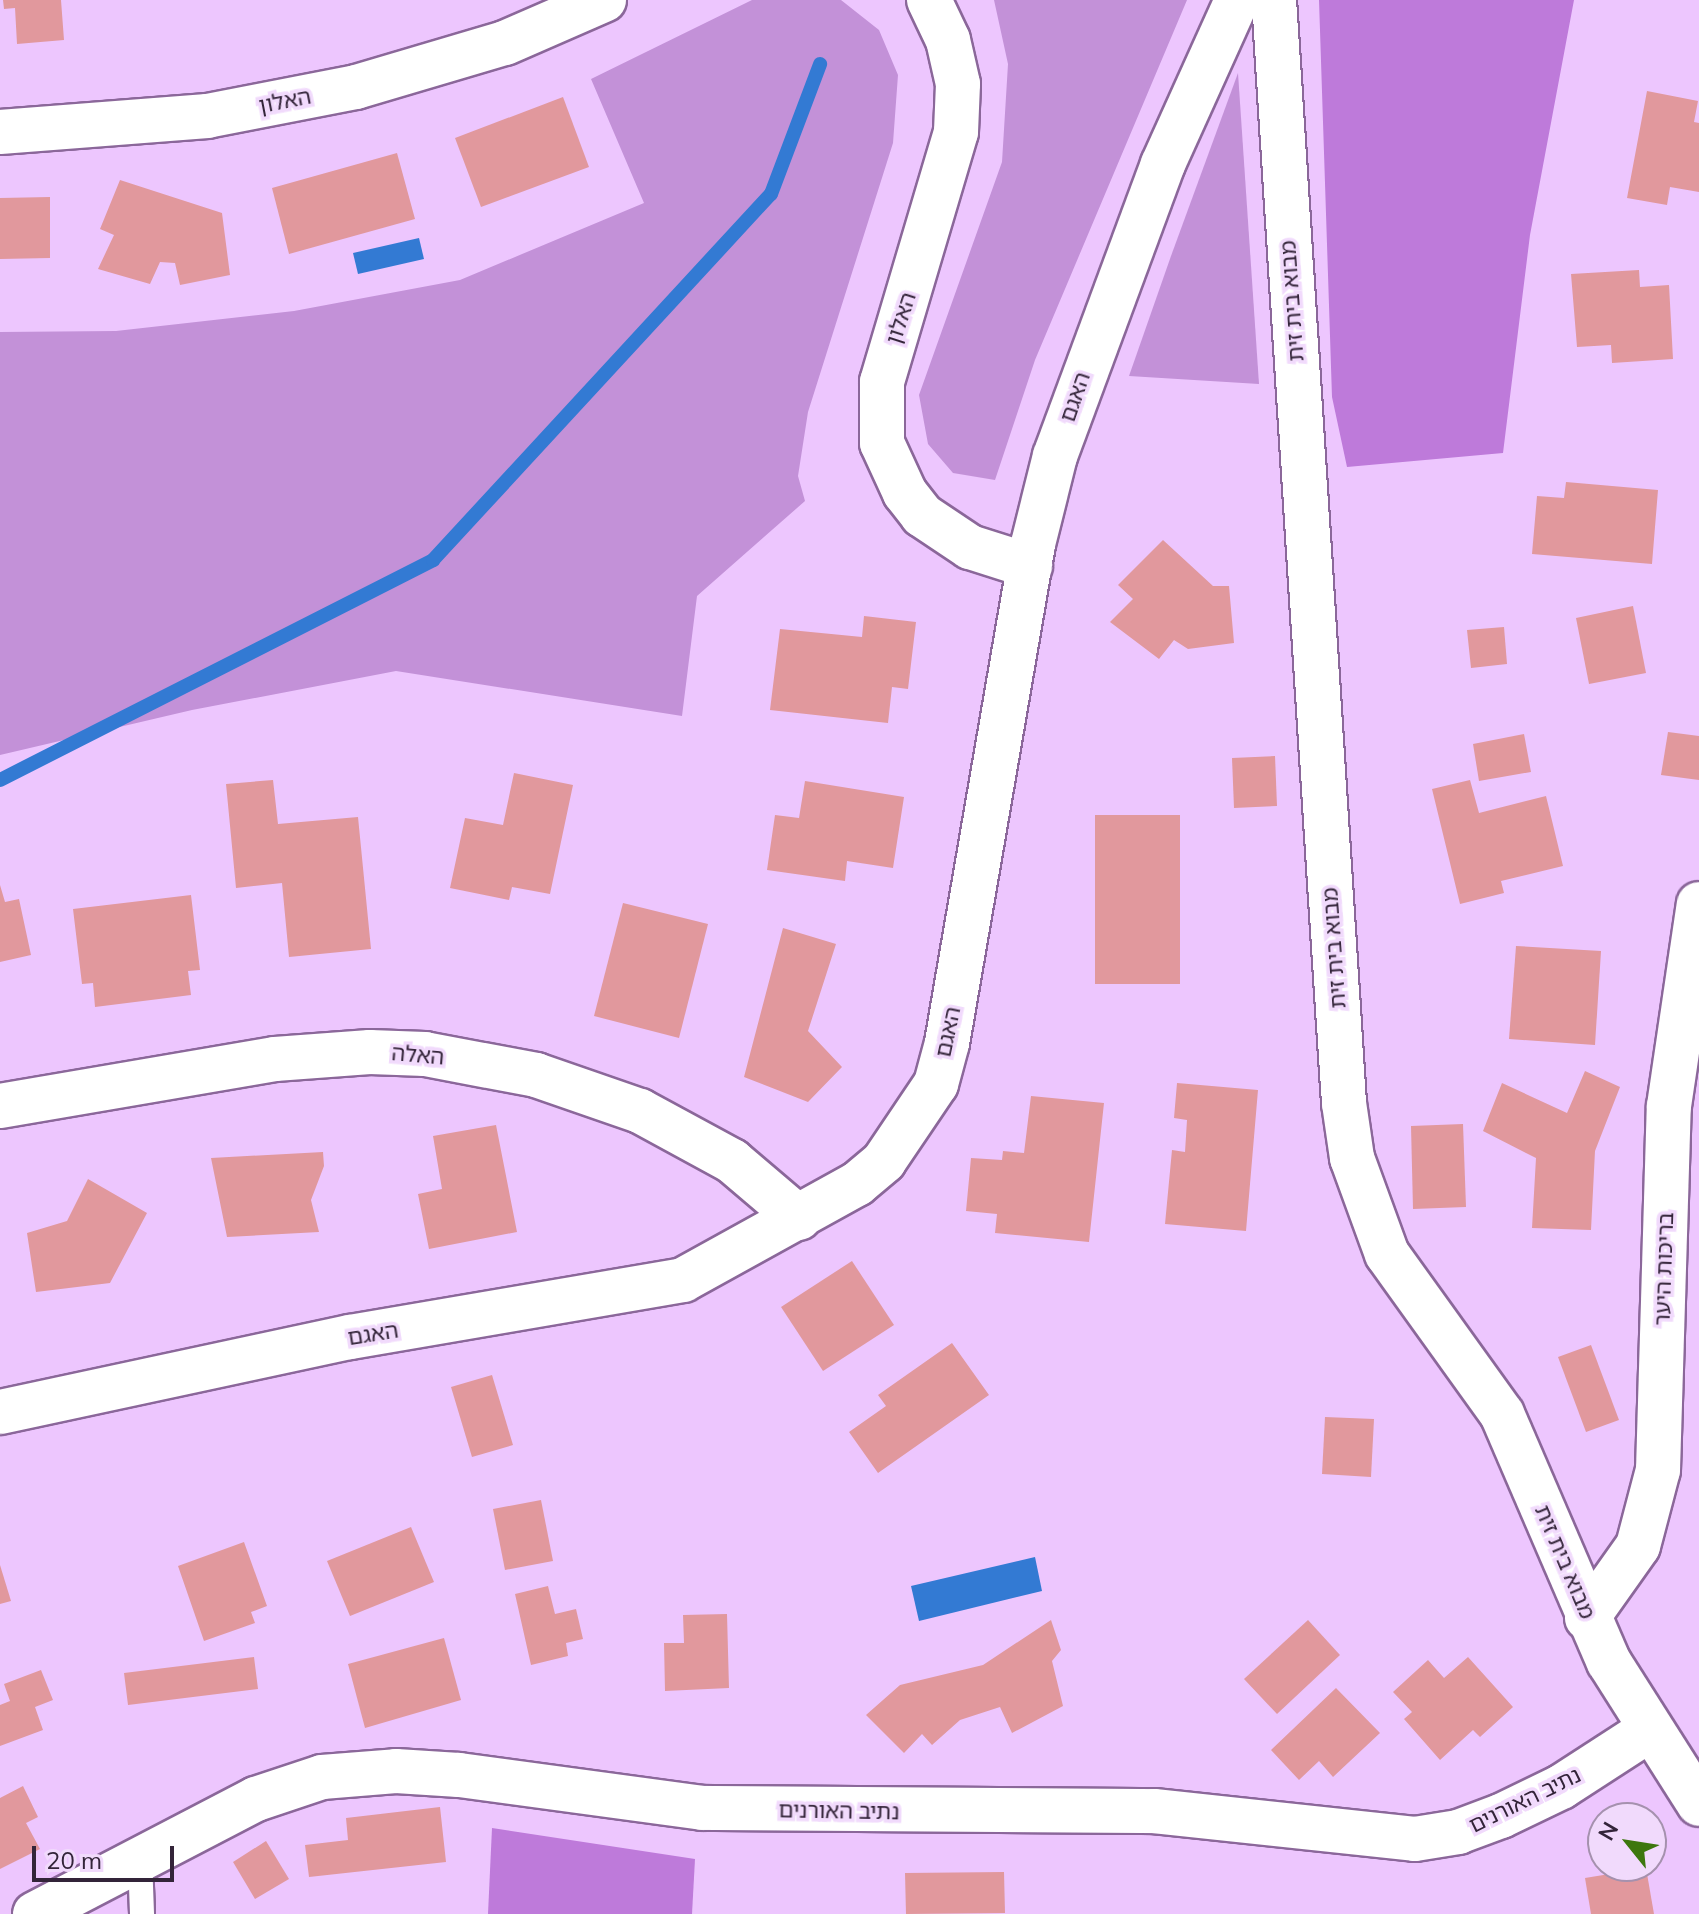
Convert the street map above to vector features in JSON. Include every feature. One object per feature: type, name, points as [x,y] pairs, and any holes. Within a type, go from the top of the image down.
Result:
[{"type":"street","name":"האלון","points":[[0,132],[207,116],[356,87],[505,43],[604,0]]},
{"type":"street","name":"האלון","points":[[929,0],[948,40],[958,84],[956,132],[882,382],[882,443],[891,469],[922,515],[970,547],[1030,566]]},
{"type":"street","name":"האגם","points":[[0,1412],[350,1337],[683,1280],[857,1184],[884,1161],[936,1084],[1030,566],[1055,456],[1163,164],[1237,0]]},
{"type":"street","name":"מבוא בית זית","points":[[1274,0],[1342,1071],[1352,1158],[1376,1232],[1400,1277],[1469,1364],[1502,1414],[1587,1618],[1649,1730],[1699,1804]]},
{"type":"street","name":"בריכות היער","points":[[1587,1618],[1638,1546],[1658,1470],[1669,1106],[1699,904]]},
{"type":"street","name":"האלה","points":[[0,1106],[275,1059],[425,1054],[536,1075],[640,1111],[732,1161],[799,1218]]},
{"type":"street","name":"נתיב האורנים","points":[[35,1914],[256,1799],[322,1777],[396,1771],[702,1808],[1154,1811],[1415,1839],[1458,1832],[1501,1816],[1561,1787],[1649,1730]]},
{"type":"lane","points":[[140,1859],[142,1914]]},
{"type":"shaded area","points":[[752,0],[841,0],[879,30],[898,75],[893,143],[808,412],[798,476],[805,501],[697,596],[682,716],[396,671],[192,710],[0,755],[0,332],[116,331],[294,311],[460,280],[644,203],[591,79]]},
{"type":"shaded area","points":[[994,0],[1187,0],[1035,360],[995,480],[953,473],[928,444],[919,395],[1002,162],[1008,64]]},
{"type":"shaded area","points":[[1319,0],[1574,0],[1530,235],[1503,453],[1347,467],[1332,397]]},
{"type":"shaded area","points":[[1238,73],[1259,384],[1129,376],[1171,256]]},
{"type":"shaded area","points":[[492,1828],[695,1859],[692,1914],[488,1914]]},
{"type":"water","points":[[419,238],[424,259],[358,274],[353,253]]},
{"type":"water","points":[[1035,1557],[1042,1591],[919,1621],[911,1586]]},
{"type":"building","points":[[3,0],[61,0],[64,40],[17,44],[15,8],[4,9]]},
{"type":"building","points":[[1647,91],[1698,101],[1694,122],[1699,123],[1699,192],[1670,187],[1667,205],[1627,198]]},
{"type":"building","points":[[563,97],[589,167],[481,207],[455,138]]},
{"type":"building","points":[[397,153],[415,219],[289,254],[272,188]]},
{"type":"building","points":[[120,180],[222,213],[230,275],[180,285],[175,263],[160,262],[150,284],[98,269],[114,235],[100,229]]},
{"type":"building","points":[[50,197],[50,258],[0,259],[0,198]]},
{"type":"building","points":[[1639,270],[1640,287],[1669,285],[1673,359],[1612,363],[1611,345],[1577,347],[1571,274]]},
{"type":"building","points":[[1566,482],[1658,490],[1652,564],[1532,554],[1537,496],[1564,498]]},
{"type":"building","points":[[1163,540],[1213,586],[1229,586],[1234,643],[1188,649],[1174,640],[1159,659],[1110,622],[1133,599],[1118,585]]},
{"type":"building","points":[[1633,606],[1646,673],[1589,684],[1576,618]]},
{"type":"building","points":[[864,616],[916,622],[908,689],[892,687],[888,723],[770,710],[780,629],[862,637]]},
{"type":"building","points":[[1504,627],[1507,664],[1471,668],[1467,630]]},
{"type":"building","points":[[1668,732],[1699,736],[1699,780],[1661,775]]},
{"type":"building","points":[[1524,734],[1531,772],[1479,781],[1473,744]]},
{"type":"building","points":[[1275,756],[1277,806],[1234,808],[1232,758]]},
{"type":"building","points":[[514,773],[573,785],[550,894],[512,887],[509,900],[450,888],[465,818],[503,825]]},
{"type":"building","points":[[273,780],[278,824],[358,817],[371,949],[289,957],[282,883],[236,888],[226,784]]},
{"type":"building","points":[[1470,780],[1479,813],[1546,796],[1563,866],[1501,881],[1504,893],[1460,904],[1432,789]]},
{"type":"building","points":[[805,781],[904,797],[893,868],[847,861],[845,881],[767,870],[775,815],[799,818]]},
{"type":"building","points":[[1095,815],[1180,815],[1180,984],[1095,984]]},
{"type":"building","points":[[0,885],[5,902],[19,899],[31,955],[0,962]]},
{"type":"building","points":[[191,895],[200,970],[188,971],[191,995],[95,1007],[93,983],[82,984],[73,909]]},
{"type":"building","points":[[623,903],[708,924],[679,1038],[594,1016]]},
{"type":"building","points":[[783,928],[836,944],[808,1031],[842,1067],[808,1102],[744,1077]]},
{"type":"building","points":[[1516,946],[1601,951],[1595,1045],[1509,1039]]},
{"type":"building","points":[[1585,1071],[1620,1087],[1595,1151],[1591,1230],[1532,1228],[1536,1158],[1483,1131],[1502,1083],[1567,1113]]},
{"type":"building","points":[[1177,1083],[1258,1090],[1246,1231],[1165,1224],[1172,1150],[1185,1152],[1187,1120],[1174,1118]]},
{"type":"building","points":[[1031,1096],[1104,1103],[1089,1242],[995,1233],[997,1214],[966,1211],[971,1158],[1002,1160],[1003,1151],[1024,1153]]},
{"type":"building","points":[[1463,1124],[1466,1207],[1413,1209],[1411,1126]]},
{"type":"building","points":[[496,1125],[517,1232],[429,1249],[418,1194],[442,1189],[433,1136]]},
{"type":"building","points":[[323,1152],[324,1166],[311,1200],[319,1232],[227,1237],[211,1158]]},
{"type":"building","points":[[88,1179],[147,1213],[110,1283],[36,1292],[27,1233],[67,1221]]},
{"type":"building","points":[[852,1261],[894,1325],[823,1371],[781,1307]]},
{"type":"building","points":[[952,1343],[989,1395],[878,1473],[849,1432],[886,1406],[878,1395]]},
{"type":"building","points":[[1591,1345],[1619,1420],[1586,1432],[1558,1357]]},
{"type":"building","points":[[492,1375],[513,1445],[472,1457],[451,1387]]},
{"type":"building","points":[[1325,1417],[1374,1419],[1371,1477],[1322,1474]]},
{"type":"building","points":[[541,1500],[553,1561],[505,1570],[493,1509]]},
{"type":"building","points":[[411,1527],[434,1582],[350,1616],[327,1561]]},
{"type":"building","points":[[244,1542],[267,1606],[251,1612],[255,1623],[204,1641],[178,1566]]},
{"type":"building","points":[[0,1565],[11,1601],[0,1604]]},
{"type":"building","points":[[548,1586],[555,1614],[576,1609],[583,1639],[566,1643],[568,1656],[531,1665],[515,1594]]},
{"type":"building","points":[[727,1614],[729,1688],[665,1691],[664,1643],[684,1643],[683,1615]]},
{"type":"building","points":[[1051,1620],[1061,1650],[1052,1661],[1063,1706],[1012,1733],[1000,1707],[960,1720],[932,1745],[922,1734],[904,1753],[866,1715],[900,1685],[983,1665]]},
{"type":"building","points":[[1308,1620],[1340,1655],[1277,1714],[1244,1679]]},
{"type":"building","points":[[444,1638],[461,1700],[365,1728],[348,1664]]},
{"type":"building","points":[[254,1657],[258,1689],[128,1705],[124,1673]]},
{"type":"building","points":[[1468,1657],[1513,1707],[1480,1737],[1473,1730],[1440,1760],[1404,1719],[1412,1712],[1393,1692],[1428,1660],[1444,1678]]},
{"type":"building","points":[[41,1670],[53,1700],[35,1707],[43,1730],[0,1746],[0,1705],[10,1701],[4,1684]]},
{"type":"building","points":[[1336,1688],[1380,1733],[1333,1777],[1319,1761],[1299,1780],[1271,1750]]},
{"type":"building","points":[[23,1786],[38,1817],[26,1823],[40,1849],[0,1869],[0,1798]]},
{"type":"building","points":[[440,1807],[446,1862],[309,1877],[305,1845],[348,1840],[346,1818]]},
{"type":"building","points":[[266,1841],[289,1879],[255,1899],[233,1862]]},
{"type":"building","points":[[1004,1872],[1005,1913],[906,1914],[905,1873]]},
{"type":"building","points":[[1585,1878],[1587,1882],[1648,1882],[1654,1914],[1591,1914]]},
{"type":"waterway","points":[[0,780],[433,560],[771,194],[820,64]]}]
